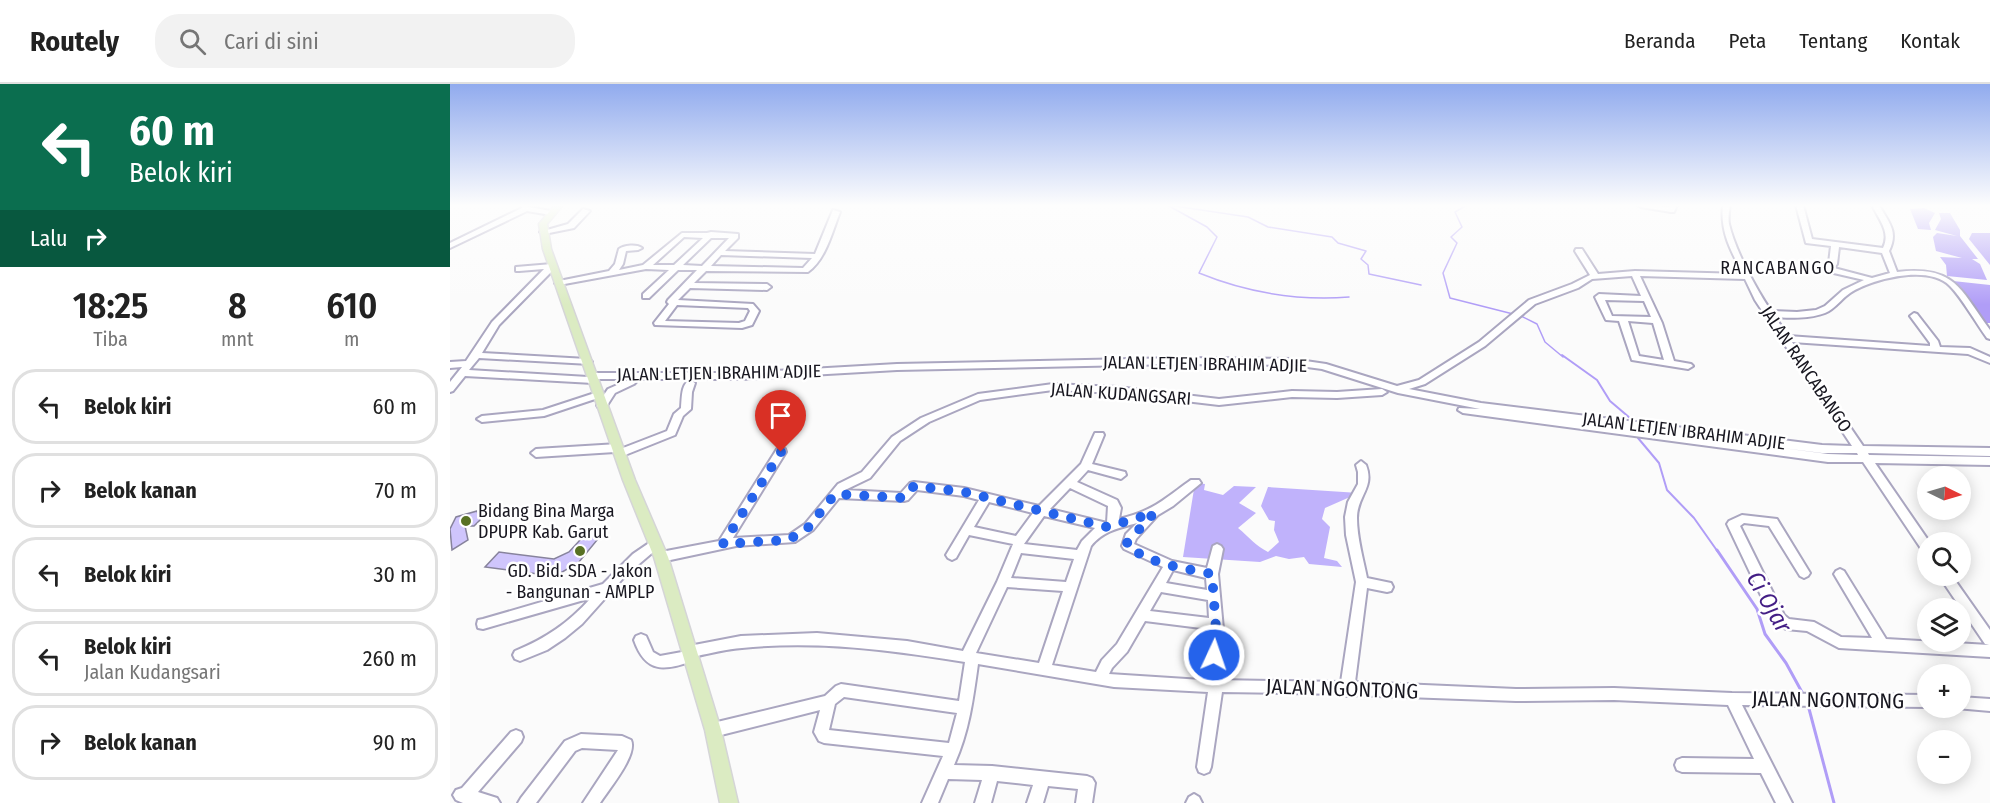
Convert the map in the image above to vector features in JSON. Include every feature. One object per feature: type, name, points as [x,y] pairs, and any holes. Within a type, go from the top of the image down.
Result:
[{"type":"main road","points":[[546,239],[558,283],[658,550],[713,730],[729,803]]},
{"type":"street","points":[[450,246],[464,239]]},
{"type":"street","points":[[646,267],[677,239]]},
{"type":"street","points":[[646,296],[706,239]]},
{"type":"street","points":[[674,303],[671,301],[732,239]]},
{"type":"street","points":[[558,283],[646,267],[806,270],[818,256],[825,239]]},
{"type":"street","name":"JALAN RANCABANGO","points":[[1731,239],[1746,277],[1769,314],[1917,534]]},
{"type":"street","points":[[1808,239],[1809,241],[1884,251]]},
{"type":"street","points":[[1884,251],[1892,239]]},
{"type":"street","points":[[1835,245],[1833,264],[1828,269],[1872,280]]},
{"type":"street","points":[[1579,251],[1595,276]]},
{"type":"street","points":[[1884,251],[1894,274]]},
{"type":"street","points":[[718,253],[818,256]]},
{"type":"street","points":[[612,273],[619,264]]},
{"type":"street","points":[[519,269],[552,266]]},
{"type":"street","points":[[450,388],[476,355],[495,324],[552,266]]},
{"type":"street","points":[[1398,390],[1426,380],[1482,344],[1532,302],[1595,276],[1635,273],[1746,277]]},
{"type":"street","points":[[1635,273],[1656,320],[1670,364]]},
{"type":"street","points":[[1769,314],[1825,310],[1847,292],[1872,280],[1894,274],[1931,273],[1945,277],[1962,295],[1990,336]]},
{"type":"street","points":[[686,285],[767,287]]},
{"type":"street","points":[[1647,299],[1599,297],[1609,318],[1656,320]]},
{"type":"street","points":[[674,303],[749,306],[755,308],[755,311],[749,323],[739,326],[658,323],[674,303]]},
{"type":"street","points":[[1914,316],[1935,343],[1935,350]]},
{"type":"street","points":[[1623,319],[1635,358],[1688,366]]},
{"type":"street","points":[[1786,339],[1970,351],[1990,360]]},
{"type":"street","points":[[476,355],[587,363]]},
{"type":"street","name":"JALAN LETJEN IBRAHIM ADJIE","points":[[596,388],[631,382],[735,383],[930,371],[1264,360],[1307,363],[1398,390],[1551,419]]},
{"type":"street","name":"JALAN LETJEN IBRAHIM ADJIE","points":[[596,388],[741,376],[897,367],[1178,364],[1290,367],[1316,372],[1382,392],[1483,414],[1551,419],[1863,455],[1990,460]]},
{"type":"street","points":[[450,365],[610,391],[631,382]]},
{"type":"street","points":[[536,453],[619,451],[670,435],[679,414],[687,409],[687,392],[690,382]]},
{"type":"street","name":"JALAN KUDANGSARI","points":[[658,550],[788,540],[807,529],[835,494],[866,475],[896,440],[953,406],[978,397],[1053,387],[1117,390],[1219,402],[1292,394],[1382,392]]},
{"type":"street","points":[[482,420],[544,413],[596,388]]},
{"type":"street","points":[[930,803],[953,750],[966,708],[970,658],[1018,544],[1041,511],[1086,466],[1099,435]]},
{"type":"street","points":[[723,544],[781,452]]},
{"type":"street","name":"JALAN LETJEN IBRAHIM ADJIE","points":[[1863,455],[1990,453]]},
{"type":"street","points":[[1347,690],[1362,582],[1351,516],[1354,502],[1364,483],[1361,465]]},
{"type":"street","points":[[1086,466],[1120,475]]},
{"type":"street","points":[[1070,483],[1113,503],[1115,508],[1110,526]]},
{"type":"street","points":[[1195,483],[1154,513],[1126,544],[1138,552],[1170,565],[1212,574]]},
{"type":"street","points":[[835,494],[904,498],[914,486],[964,492],[985,499],[1110,526]]},
{"type":"street","points":[[952,555],[985,499]]},
{"type":"street","points":[[1044,669],[1085,540],[1110,526],[1154,513]]},
{"type":"street","points":[[1804,573],[1773,522],[1742,519],[1732,524],[1779,619],[1786,624],[1809,626],[1839,642],[1990,651]]},
{"type":"street","points":[[966,530],[1018,544],[1081,555]]},
{"type":"street","points":[[1204,766],[1216,629],[1212,574],[1217,549]]},
{"type":"street","points":[[520,655],[540,649],[556,639],[582,617],[629,561],[658,550]]},
{"type":"street","points":[[1100,679],[1110,658],[1122,648],[1170,565]]},
{"type":"street","points":[[1840,573],[1882,644]]},
{"type":"street","points":[[1003,582],[1071,586]]},
{"type":"street","points":[[1362,582],[1387,587]]},
{"type":"street","points":[[1952,586],[1990,640]]},
{"type":"street","points":[[1158,587],[1214,596]]},
{"type":"street","points":[[483,624],[608,588]]},
{"type":"street","points":[[1142,615],[1214,624]]},
{"type":"street","name":"JALAN NGONTONG","points":[[641,640],[644,654],[652,660],[670,661],[689,654],[741,642],[817,639],[907,646],[1100,679],[1212,686],[1516,695],[1614,694],[1732,699],[1917,701]]},
{"type":"street","points":[[713,730],[829,701],[841,690],[966,708]]},
{"type":"street","points":[[1732,699],[1784,803]]},
{"type":"street","points":[[829,701],[821,732],[824,736],[953,750]]},
{"type":"street","points":[[1971,704],[1990,705]]},
{"type":"street","points":[[492,803],[462,795],[516,737]]},
{"type":"street","points":[[526,803],[570,746],[581,741],[622,743],[626,746],[624,756],[591,803]]},
{"type":"street","points":[[1682,765],[1765,766]]},
{"type":"street","points":[[943,772],[992,773],[1087,783],[1084,803]]},
{"type":"street","points":[[983,803],[992,773]]},
{"type":"street","points":[[1035,803],[1042,780]]},
{"type":"shaded area","points":[[1933,239],[1962,239],[1978,259],[1972,259],[1980,264],[1987,280],[1947,276],[1946,265],[1940,257],[1962,258],[1936,251]]},
{"type":"shaded area","points":[[1969,239],[1990,239],[1990,265]]},
{"type":"shaded area","points":[[1953,281],[1990,285],[1990,323],[1986,323]]},
{"type":"shaded area","points":[[1195,483],[1205,484],[1204,490],[1223,495],[1234,486],[1256,487],[1239,503],[1256,513],[1238,528],[1268,552],[1279,542],[1274,530],[1275,521],[1269,520],[1261,506],[1268,487],[1359,493],[1325,508],[1322,519],[1330,527],[1324,558],[1337,561],[1342,567],[1309,564],[1304,557],[1289,559],[1276,556],[1260,562],[1183,557]]},
{"type":"building","points":[[477,511],[480,520],[474,526],[465,526],[468,540],[452,550],[450,529],[456,517]]},
{"type":"building","name":"GD. Bid. SDA - Jakon - Bangunan - AMPLP","points":[[592,527],[607,528],[579,562],[559,574],[557,571],[546,575],[485,567],[499,552],[554,559],[569,552]]},
{"type":"waterway","points":[[1216,239],[1199,273],[1236,286],[1272,294],[1310,298],[1349,297]]},
{"type":"waterway","points":[[1334,239],[1338,243],[1366,251],[1361,259],[1368,265],[1369,274],[1421,285]]},
{"type":"waterway","name":"Ci Ojar","points":[[1453,239],[1457,243],[1443,273],[1450,298],[1521,316],[1537,324],[1545,342],[1563,357]]},
{"type":"waterway","name":"Ci Ojar","points":[[1562,355],[1597,380],[1610,401],[1630,418]]},
{"type":"waterway","name":"Ci Ojar","points":[[1638,438],[1659,463],[1667,490],[1694,518],[1718,552]]},
{"type":"waterway","name":"Ci Ojar","points":[[1717,550],[1757,609],[1765,634],[1786,663],[1803,694]]},
{"type":"waterway","name":"Ci Ojar","points":[[1808,705],[1834,803]]},
{"type":"place","name":"Bidang Bina Marga DPUPR Kab. Garut","points":[[466,521]]},
{"type":"place","name":"GD. Bid. SDA - Jakon - Bangunan - AMPLP","points":[[580,551]]},
{"type":"district","name":"RANCABANGO","points":[[1778,268]]},
{"type":"route","points":[[781,452],[723,544],[788,540],[807,529],[835,494],[904,498],[914,486],[964,492],[985,499],[1072,517],[1107,527],[1154,513],[1126,544],[1138,552],[1170,565],[1212,574],[1216,629],[1214,655]]}]
